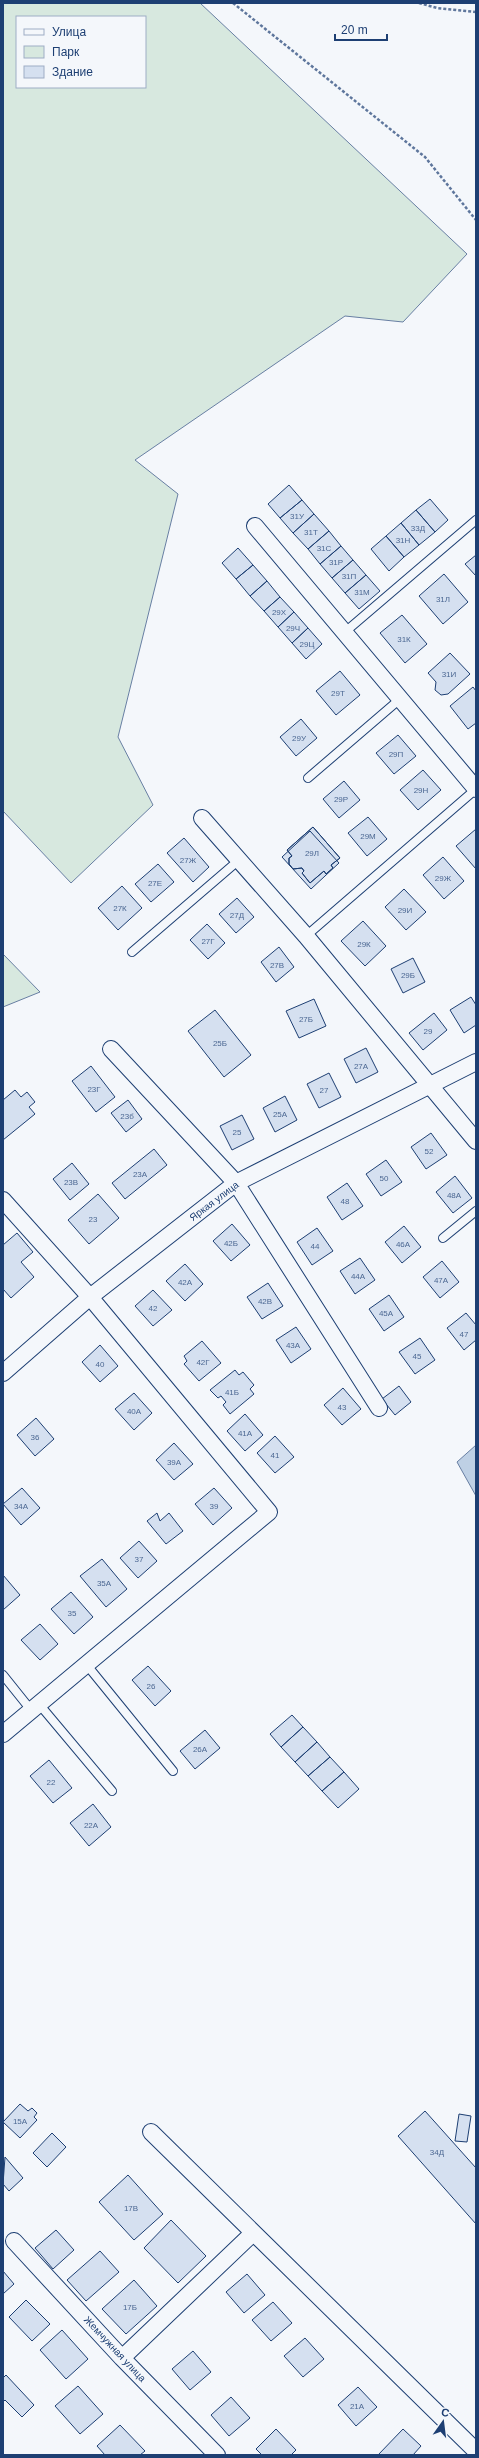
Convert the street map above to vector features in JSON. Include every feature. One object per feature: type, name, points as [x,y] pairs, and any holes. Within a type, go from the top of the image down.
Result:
[{"type":"street","points":[[255,526],[476,789]]},
{"type":"street","points":[[202,818],[306,936],[476,1141]]},
{"type":"street","points":[[111,1049],[236,1183],[379,1408]]},
{"type":"street","name":"Яркая улица","points":[[3,1373],[90,1297],[236,1183],[476,1062]]},
{"type":"street","points":[[3,1200],[90,1297],[269,1512],[3,1734]]},
{"type":"street","points":[[151,2132],[476,2451]]},
{"type":"street","points":[[122,2358],[253,2233]]},
{"type":"street","name":"Жемчужная улица","points":[[14,2241],[122,2358],[217,2455]]},
{"type":"lane","points":[[345,632],[476,520]]},
{"type":"lane","points":[[308,778],[400,699]]},
{"type":"lane","points":[[306,936],[476,789]]},
{"type":"lane","points":[[132,952],[239,860]]},
{"type":"lane","points":[[443,1238],[476,1211]]},
{"type":"lane","points":[[86,1664],[173,1770]]},
{"type":"lane","points":[[3,1675],[35,1707],[112,1791]]},
{"type":"path","points":[[234,3],[425,157],[476,220]]},
{"type":"path","points":[[419,3],[437,8],[476,12]]},
{"type":"green space","points":[[3,3],[200,3],[467,254],[403,322],[345,316],[135,460],[178,494],[118,737],[153,805],[71,883],[3,811]]},
{"type":"green space","points":[[3,954],[40,992],[3,1007]]},
{"type":"water","points":[[476,1445],[476,1496],[457,1462]]},
{"type":"building","points":[[289,485],[302,500],[280,518],[268,504]]},
{"type":"building","points":[[430,499],[448,520],[435,532],[416,510]]},
{"type":"building","points":[[302,500],[314,514],[293,533],[280,518]]},
{"type":"building","points":[[416,510],[435,532],[419,545],[401,523]]},
{"type":"building","points":[[314,514],[329,531],[308,549],[293,533]]},
{"type":"building","points":[[401,523],[419,545],[404,557],[386,536]]},
{"type":"building","points":[[329,531],[341,546],[320,564],[308,549]]},
{"type":"building","points":[[386,536],[404,557],[389,571],[371,549]]},
{"type":"building","points":[[341,546],[353,560],[332,578],[320,564]]},
{"type":"building","points":[[238,548],[253,565],[236,579],[222,563]]},
{"type":"building","points":[[476,555],[476,576],[465,564]]},
{"type":"building","points":[[353,560],[366,575],[345,593],[332,578]]},
{"type":"building","points":[[253,565],[267,581],[250,596],[236,579]]},
{"type":"building","points":[[444,574],[468,602],[443,624],[419,596]]},
{"type":"building","points":[[366,575],[380,591],[359,609],[345,593]]},
{"type":"building","points":[[267,581],[280,597],[264,611],[250,596]]},
{"type":"building","points":[[280,597],[294,612],[278,627],[264,611]]},
{"type":"building","points":[[294,612],[308,628],[292,643],[278,627]]},
{"type":"building","points":[[402,615],[427,644],[405,663],[380,633]]},
{"type":"building","points":[[308,628],[322,644],[306,659],[292,643]]},
{"type":"building","points":[[450,653],[470,674],[448,694],[441,695],[435,690],[436,682],[428,673]]},
{"type":"building","points":[[340,671],[360,695],[336,715],[316,691]]},
{"type":"building","points":[[473,687],[476,691],[476,723],[468,729],[450,706]]},
{"type":"building","points":[[301,719],[317,738],[296,756],[280,737]]},
{"type":"building","points":[[398,735],[416,756],[394,774],[376,753]]},
{"type":"building","points":[[423,770],[441,790],[418,810],[400,790]]},
{"type":"building","points":[[344,781],[360,800],[339,818],[323,799]]},
{"type":"building","points":[[368,817],[387,839],[367,856],[348,833]]},
{"type":"building","points":[[313,827],[340,858],[331,865],[333,868],[326,874],[324,871],[310,883],[302,873],[304,871],[302,868],[293,869],[289,864],[289,858],[292,856],[287,850]]},
{"type":"building","points":[[313,827],[340,858],[331,865],[333,868],[326,874],[324,871],[310,883],[302,873],[304,871],[302,868],[293,869],[289,864],[289,858],[292,856],[287,850]]},
{"type":"building","points":[[476,829],[476,869],[456,846]]},
{"type":"building","points":[[310,831],[339,863],[311,889],[282,857]]},
{"type":"building","points":[[184,838],[209,867],[193,882],[167,853]]},
{"type":"building","points":[[443,857],[464,881],[444,899],[423,875]]},
{"type":"building","points":[[158,864],[174,882],[151,902],[135,884]]},
{"type":"building","points":[[122,886],[142,908],[118,930],[98,908]]},
{"type":"building","points":[[404,889],[426,912],[406,930],[385,907]]},
{"type":"building","points":[[237,898],[254,917],[236,933],[219,914]]},
{"type":"building","points":[[363,921],[386,946],[365,966],[341,941]]},
{"type":"building","points":[[207,924],[225,943],[208,959],[190,940]]},
{"type":"building","points":[[279,947],[294,967],[276,982],[261,962]]},
{"type":"building","points":[[413,958],[425,982],[403,993],[391,969]]},
{"type":"building","points":[[471,997],[476,1005],[476,1025],[464,1033],[450,1010]]},
{"type":"building","points":[[314,999],[326,1026],[299,1038],[286,1011]]},
{"type":"building","points":[[215,1010],[251,1055],[224,1077],[188,1031]]},
{"type":"building","points":[[434,1013],[447,1030],[423,1050],[409,1033]]},
{"type":"building","points":[[366,1048],[378,1072],[356,1083],[344,1059]]},
{"type":"building","points":[[91,1066],[115,1097],[96,1112],[72,1081]]},
{"type":"building","points":[[329,1073],[341,1097],[319,1108],[307,1084]]},
{"type":"building","points":[[15,1090],[21,1097],[27,1092],[35,1102],[29,1107],[35,1114],[3,1140],[3,1100]]},
{"type":"building","points":[[285,1096],[297,1120],[275,1132],[263,1108]]},
{"type":"building","points":[[128,1100],[142,1119],[126,1132],[111,1113]]},
{"type":"building","points":[[242,1115],[254,1139],[232,1150],[220,1126]]},
{"type":"building","points":[[431,1133],[447,1155],[426,1169],[411,1147]]},
{"type":"building","points":[[154,1149],[167,1165],[125,1199],[112,1183]]},
{"type":"building","points":[[386,1160],[402,1182],[381,1196],[366,1174]]},
{"type":"building","points":[[72,1163],[89,1184],[70,1200],[53,1179]]},
{"type":"building","points":[[455,1176],[472,1198],[453,1213],[436,1192]]},
{"type":"building","points":[[347,1183],[363,1206],[342,1220],[327,1197]]},
{"type":"building","points":[[98,1194],[119,1218],[89,1244],[68,1220]]},
{"type":"building","points":[[232,1224],[250,1245],[231,1261],[213,1241]]},
{"type":"building","points":[[404,1226],[421,1247],[402,1263],[385,1242]]},
{"type":"building","points":[[317,1228],[333,1251],[312,1265],[297,1242]]},
{"type":"building","points":[[17,1233],[33,1252],[21,1262],[34,1277],[11,1298],[3,1289],[3,1245]]},
{"type":"building","points":[[360,1258],[375,1280],[355,1294],[340,1271]]},
{"type":"building","points":[[442,1261],[459,1282],[440,1298],[423,1277]]},
{"type":"building","points":[[185,1264],[203,1284],[185,1301],[166,1281]]},
{"type":"building","points":[[268,1283],[283,1306],[262,1319],[247,1297]]},
{"type":"building","points":[[153,1290],[172,1310],[153,1326],[135,1306]]},
{"type":"building","points":[[389,1295],[404,1317],[384,1331],[369,1309]]},
{"type":"building","points":[[466,1313],[476,1325],[476,1340],[464,1350],[447,1328]]},
{"type":"building","points":[[296,1327],[311,1349],[291,1363],[276,1340]]},
{"type":"building","points":[[420,1338],[435,1360],[415,1374],[399,1352]]},
{"type":"building","points":[[202,1341],[221,1363],[199,1381],[184,1364],[187,1361],[184,1356]]},
{"type":"building","points":[[100,1345],[118,1366],[100,1382],[82,1362]]},
{"type":"building","points":[[235,1370],[239,1375],[243,1372],[254,1385],[250,1389],[254,1394],[230,1414],[223,1405],[226,1402],[221,1396],[218,1398],[210,1390]]},
{"type":"building","points":[[399,1386],[411,1402],[395,1415],[382,1399]]},
{"type":"building","points":[[343,1388],[361,1409],[342,1425],[324,1405]]},
{"type":"building","points":[[134,1393],[152,1413],[134,1430],[115,1409]]},
{"type":"building","points":[[245,1414],[263,1435],[245,1451],[227,1431]]},
{"type":"building","points":[[36,1418],[54,1439],[35,1456],[17,1435]]},
{"type":"building","points":[[275,1436],[294,1457],[275,1473],[257,1453]]},
{"type":"building","points":[[174,1443],[193,1464],[174,1480],[156,1460]]},
{"type":"building","points":[[22,1488],[40,1508],[21,1525],[3,1504]]},
{"type":"building","points":[[214,1488],[232,1508],[213,1525],[195,1504]]},
{"type":"building","points":[[157,1513],[160,1521],[169,1513],[183,1531],[166,1544],[147,1521]]},
{"type":"building","points":[[139,1541],[157,1561],[138,1578],[120,1558]]},
{"type":"building","points":[[102,1559],[127,1589],[106,1607],[80,1576]]},
{"type":"building","points":[[3,1575],[20,1595],[3,1610]]},
{"type":"building","points":[[71,1592],[93,1617],[74,1634],[51,1609]]},
{"type":"building","points":[[40,1624],[58,1644],[40,1660],[21,1640]]},
{"type":"building","points":[[148,1666],[171,1691],[155,1706],[132,1680]]},
{"type":"building","points":[[292,1715],[303,1727],[281,1747],[270,1734]]},
{"type":"building","points":[[303,1727],[317,1742],[295,1762],[281,1747]]},
{"type":"building","points":[[205,1730],[220,1748],[195,1769],[180,1751]]},
{"type":"building","points":[[317,1742],[330,1757],[308,1776],[295,1762]]},
{"type":"building","points":[[330,1757],[344,1772],[322,1791],[308,1776]]},
{"type":"building","points":[[49,1760],[72,1788],[53,1803],[30,1776]]},
{"type":"building","points":[[344,1772],[359,1789],[338,1808],[322,1791]]},
{"type":"building","points":[[93,1804],[111,1827],[89,1846],[70,1823]]},
{"type":"building","points":[[20,2104],[28,2111],[32,2108],[37,2113],[34,2117],[37,2120],[20,2138],[3,2122]]},
{"type":"building","points":[[425,2111],[476,2168],[476,2224],[398,2136]]},
{"type":"building","points":[[459,2114],[471,2116],[467,2142],[455,2141]]},
{"type":"building","points":[[52,2133],[66,2147],[47,2167],[33,2153]]},
{"type":"building","points":[[5,2157],[23,2178],[9,2191],[3,2184]]},
{"type":"building","points":[[128,2175],[163,2214],[134,2240],[99,2202]]},
{"type":"building","points":[[171,2220],[206,2256],[178,2283],[144,2248]]},
{"type":"building","points":[[56,2230],[74,2250],[53,2269],[35,2248]]},
{"type":"building","points":[[100,2251],[119,2272],[86,2301],[67,2280]]},
{"type":"building","points":[[3,2271],[14,2284],[3,2294]]},
{"type":"building","points":[[247,2274],[265,2295],[244,2313],[226,2292]]},
{"type":"building","points":[[134,2280],[157,2306],[126,2334],[102,2309]]},
{"type":"building","points":[[26,2300],[50,2324],[32,2341],[9,2317]]},
{"type":"building","points":[[273,2302],[292,2323],[271,2341],[252,2320]]},
{"type":"building","points":[[62,2330],[88,2359],[66,2379],[40,2350]]},
{"type":"building","points":[[305,2338],[324,2359],[303,2377],[284,2356]]},
{"type":"building","points":[[193,2351],[211,2372],[190,2390],[172,2369]]},
{"type":"building","points":[[6,2375],[34,2405],[22,2417],[5,2400],[3,2402],[3,2378]]},
{"type":"building","points":[[78,2386],[103,2414],[80,2434],[55,2406]]},
{"type":"building","points":[[358,2387],[377,2407],[356,2426],[338,2405]]},
{"type":"building","points":[[231,2397],[250,2418],[229,2436],[211,2415]]},
{"type":"building","points":[[120,2425],[145,2451],[140,2455],[105,2455],[97,2446]]},
{"type":"building","points":[[276,2429],[296,2450],[291,2455],[262,2455],[256,2449]]},
{"type":"building","points":[[403,2429],[421,2446],[413,2455],[378,2455]]}]
